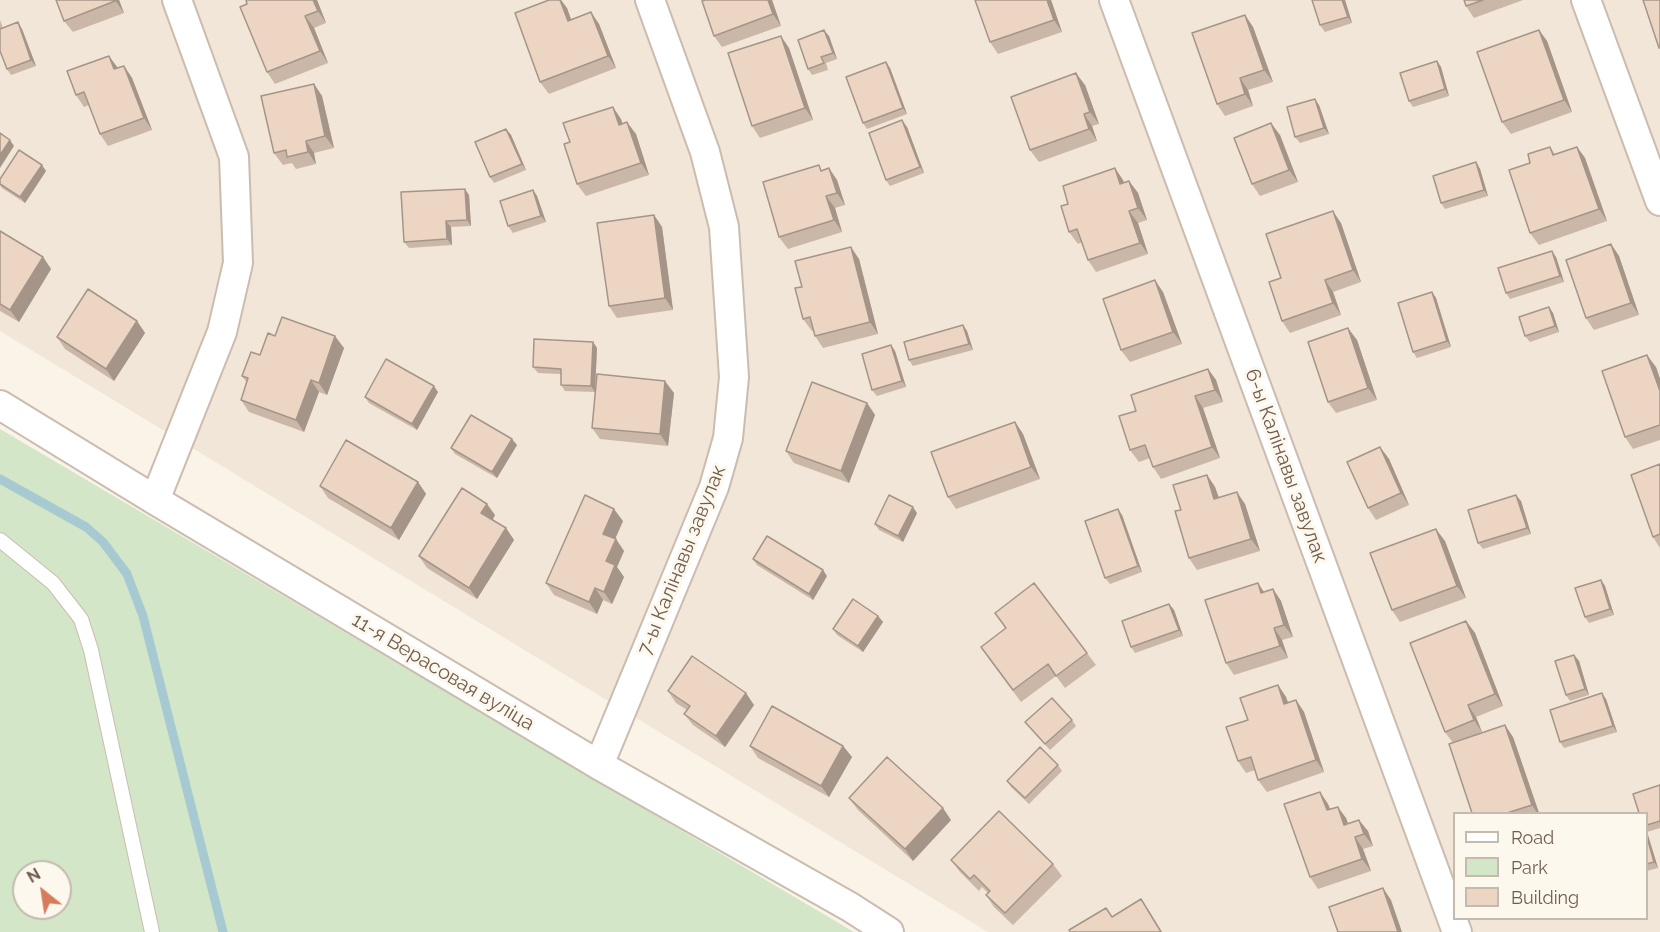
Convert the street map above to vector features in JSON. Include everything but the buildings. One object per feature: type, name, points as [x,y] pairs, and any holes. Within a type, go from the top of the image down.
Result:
[{"type":"street","points":[[155,500],[222,332],[238,263],[234,158],[177,0]]},
{"type":"street","name":"7-ы Калінавы завулак","points":[[599,765],[714,487],[728,438],[734,377],[724,228],[705,152],[650,0]]},
{"type":"street","name":"6-ы Калінавы завулак","points":[[1114,0],[1453,918]]},
{"type":"street","points":[[1586,0],[1660,201]]},
{"type":"street","name":"11-я Верасовая вуліца","points":[[0,405],[599,765],[889,932]]},
{"type":"lane","points":[[0,540],[53,583],[81,619],[91,650],[152,932]]},
{"type":"shaded area","points":[[0,0],[1660,0],[1660,932],[988,932],[0,331]]},
{"type":"green space","points":[[0,429],[854,932],[0,932]]},
{"type":"waterway","points":[[0,479],[86,527],[103,542],[127,574],[143,616],[223,932]]}]
